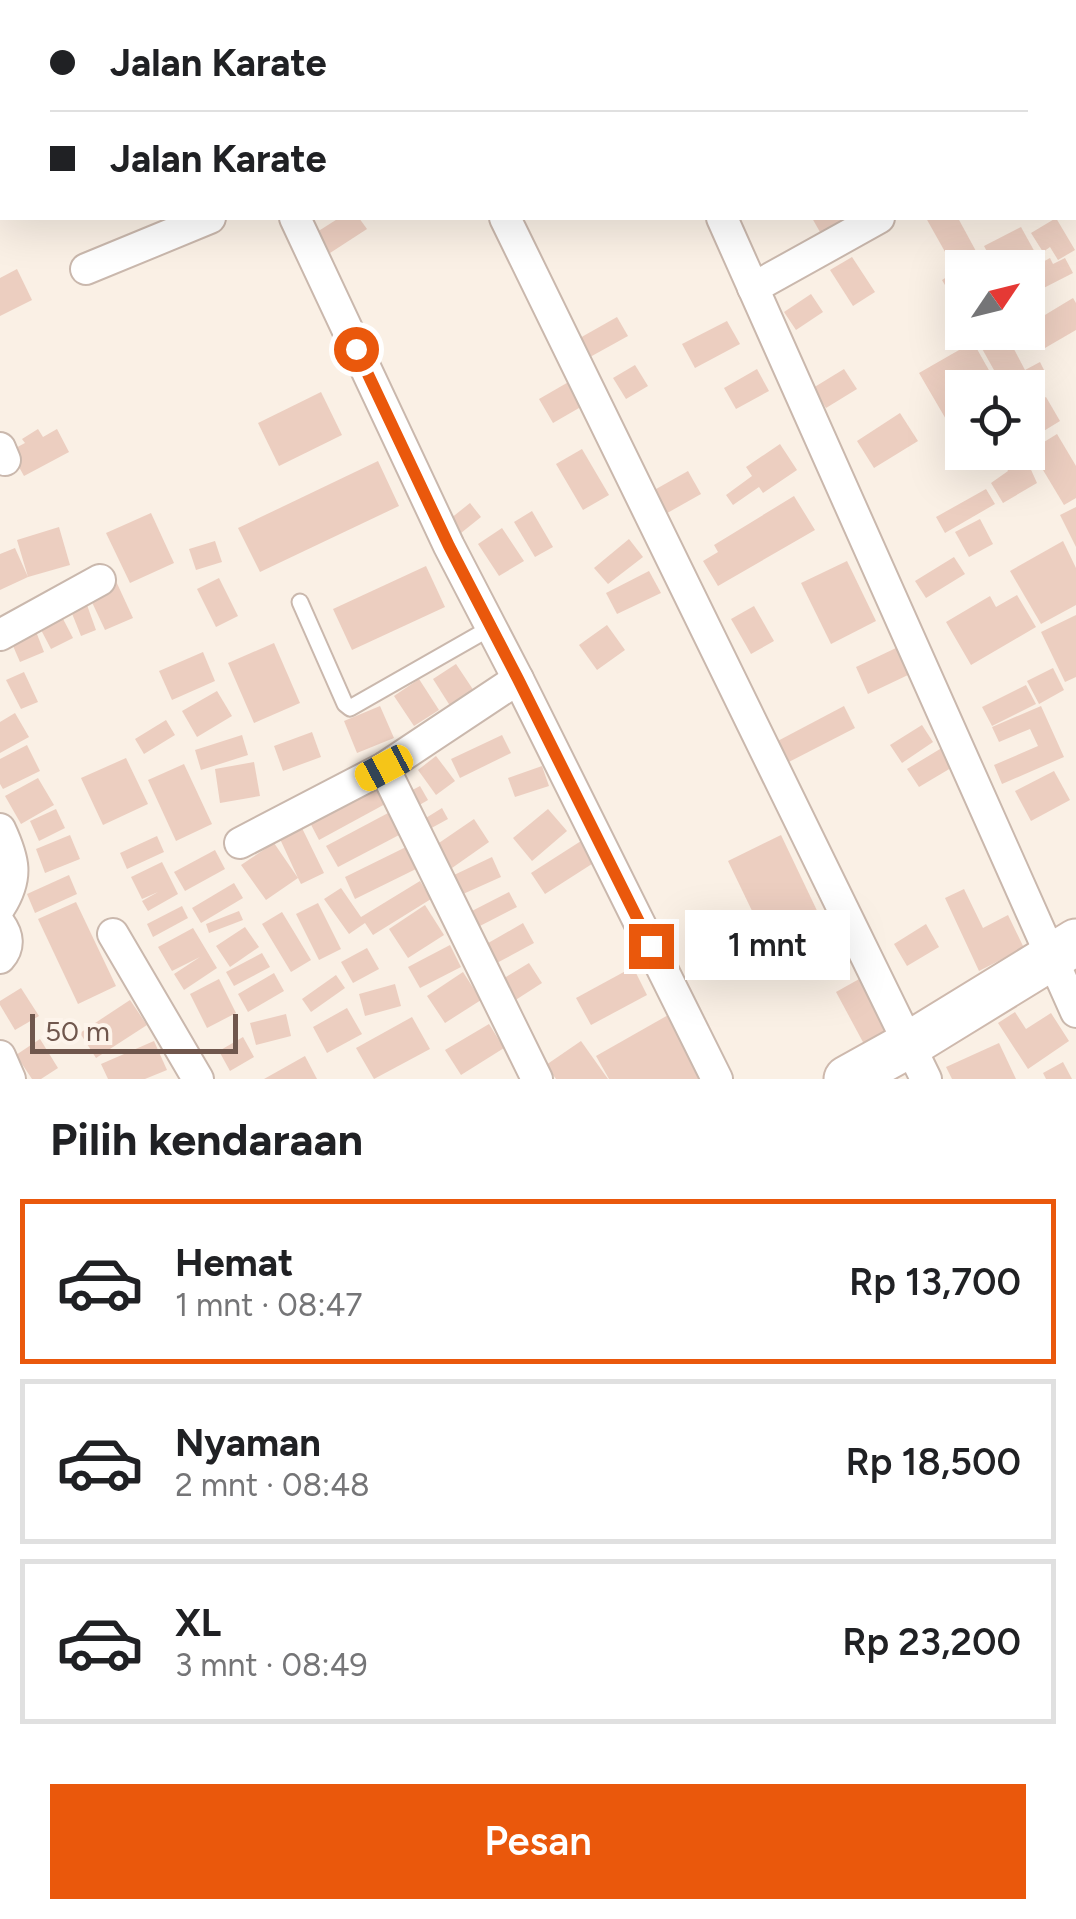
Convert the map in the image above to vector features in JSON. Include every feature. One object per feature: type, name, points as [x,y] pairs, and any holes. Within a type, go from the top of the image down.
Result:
[{"type":"main road","points":[[847,1079],[918,1061],[1064,949]]},
{"type":"street","points":[[86,269],[205,220]]},
{"type":"street","points":[[296,220],[449,546],[717,1079]]},
{"type":"street","points":[[506,220],[918,1061]]},
{"type":"street","points":[[723,220],[1064,949],[1076,1012]]},
{"type":"street","points":[[753,288],[876,220]]},
{"type":"street","points":[[0,635],[100,580]]},
{"type":"street","points":[[240,842],[384,768],[518,679]]},
{"type":"street","points":[[384,768],[537,1079]]},
{"type":"street","points":[[0,829],[13,855],[8,895],[0,907]]},
{"type":"street","points":[[0,924],[7,938],[0,958]]},
{"type":"street","points":[[113,934],[198,1079]]},
{"type":"street","points":[[0,1056],[10,1079]]},
{"type":"lane","points":[[300,602],[350,708],[492,628]]},
{"type":"building","points":[[336,220],[360,220],[367,229],[330,253],[317,232]]},
{"type":"building","points":[[813,220],[841,221],[820,232]]},
{"type":"building","points":[[927,220],[959,220],[975,250],[945,252]]},
{"type":"building","points":[[1057,220],[1075,250],[1058,260],[1050,247],[1042,250],[1031,233]]},
{"type":"building","points":[[1021,227],[1034,250],[986,250],[984,246]]},
{"type":"building","points":[[852,257],[875,292],[853,306],[830,270]]},
{"type":"building","points":[[1050,258],[1053,264],[1065,258],[1073,273],[1045,287],[1045,261]]},
{"type":"building","points":[[17,269],[32,300],[0,316],[0,278]]},
{"type":"building","points":[[811,294],[823,312],[796,330],[784,312]]},
{"type":"building","points":[[1073,298],[1076,330],[1045,348],[1045,315]]},
{"type":"building","points":[[617,317],[628,336],[581,362],[571,343]]},
{"type":"building","points":[[727,321],[740,344],[695,368],[682,344]]},
{"type":"building","points":[[959,350],[978,350],[989,370],[945,370],[945,418],[919,373]]},
{"type":"building","points":[[983,350],[1014,350],[1025,370],[994,370]]},
{"type":"building","points":[[1040,362],[1044,370],[1025,370]]},
{"type":"building","points":[[635,365],[648,386],[626,399],[613,378]]},
{"type":"building","points":[[757,369],[769,391],[736,409],[724,388]]},
{"type":"building","points":[[844,369],[857,389],[826,408],[813,388]]},
{"type":"building","points":[[572,380],[586,404],[553,423],[539,399]]},
{"type":"building","points":[[321,392],[342,435],[279,466],[258,423]]},
{"type":"building","points":[[1045,398],[1060,421],[1045,430]]},
{"type":"building","points":[[900,413],[918,441],[874,468],[857,441]]},
{"type":"building","points":[[38,429],[43,437],[57,429],[69,452],[24,476],[10,451]]},
{"type":"building","points":[[1057,434],[1076,466],[1076,498],[1064,505],[1043,470],[1045,441]]},
{"type":"building","points":[[780,444],[797,470],[763,493],[759,487],[733,505],[726,495],[752,476],[746,467]]},
{"type":"building","points":[[582,449],[609,495],[583,510],[556,464]]},
{"type":"building","points":[[378,461],[399,506],[260,572],[238,528]]},
{"type":"building","points":[[1031,470],[1037,483],[1003,503],[991,483],[1008,471]]},
{"type":"building","points":[[688,471],[701,494],[662,516],[649,493]]},
{"type":"building","points":[[986,489],[995,504],[945,533],[936,517]]},
{"type":"building","points":[[794,496],[815,530],[718,586],[703,561],[718,552],[714,545]]},
{"type":"building","points":[[470,503],[481,517],[461,533],[450,519]]},
{"type":"building","points":[[1076,507],[1076,547],[1060,515]]},
{"type":"building","points":[[532,511],[553,547],[535,557],[514,522]]},
{"type":"building","points":[[151,513],[174,563],[130,583],[106,533]]},
{"type":"building","points":[[980,519],[993,544],[969,557],[955,532]]},
{"type":"building","points":[[59,527],[70,565],[28,577],[17,540]]},
{"type":"building","points":[[502,528],[524,561],[499,576],[478,544]]},
{"type":"building","points":[[629,539],[643,557],[608,584],[594,568]]},
{"type":"building","points":[[215,541],[222,562],[196,570],[189,549]]},
{"type":"building","points":[[1063,541],[1076,568],[1076,605],[1041,624],[1010,571]]},
{"type":"building","points":[[15,548],[28,577],[0,590],[0,554]]},
{"type":"building","points":[[954,557],[965,574],[926,598],[915,581]]},
{"type":"building","points":[[847,561],[876,621],[831,644],[801,583]]},
{"type":"building","points":[[426,566],[445,607],[352,650],[333,609]]},
{"type":"building","points":[[649,571],[661,593],[617,614],[606,593]]},
{"type":"building","points":[[219,578],[238,616],[216,627],[197,589]]},
{"type":"building","points":[[115,579],[133,618],[105,630],[90,598]]},
{"type":"building","points":[[1017,595],[1036,627],[971,665],[946,622],[990,596],[996,607]]},
{"type":"building","points":[[87,605],[96,630],[81,636],[71,611]]},
{"type":"building","points":[[754,606],[774,641],[751,654],[731,619]]},
{"type":"building","points":[[61,615],[73,638],[51,649],[39,626]]},
{"type":"building","points":[[1076,615],[1076,677],[1065,682],[1041,632]]},
{"type":"building","points":[[607,625],[625,650],[597,670],[579,645]]},
{"type":"building","points":[[35,629],[44,652],[20,662],[10,639]]},
{"type":"building","points":[[274,643],[300,703],[254,723],[228,663]]},
{"type":"building","points":[[896,648],[908,675],[868,694],[856,667]]},
{"type":"building","points":[[203,652],[215,681],[172,700],[159,671]]},
{"type":"building","points":[[456,664],[478,697],[454,712],[433,679]]},
{"type":"building","points":[[1053,668],[1064,690],[1039,704],[1027,681]]},
{"type":"building","points":[[24,672],[38,702],[21,709],[6,680]]},
{"type":"building","points":[[419,679],[439,710],[414,726],[394,696]]},
{"type":"building","points":[[1026,685],[1036,704],[992,726],[982,707]]},
{"type":"building","points":[[217,691],[232,716],[197,737],[182,711]]},
{"type":"building","points":[[380,706],[394,738],[357,753],[344,721]]},
{"type":"building","points":[[844,706],[855,728],[783,765],[772,744]]},
{"type":"building","points":[[1041,706],[1064,757],[1002,784],[994,765],[1038,746],[1030,729],[999,742],[992,727]]},
{"type":"building","points":[[15,713],[29,737],[0,753],[0,722]]},
{"type":"building","points":[[166,720],[175,735],[144,754],[135,739]]},
{"type":"building","points":[[922,725],[933,742],[902,763],[890,745]]},
{"type":"building","points":[[312,732],[321,757],[283,771],[274,746]]},
{"type":"building","points":[[242,735],[248,755],[201,770],[195,750]]},
{"type":"building","points":[[502,735],[511,753],[460,778],[451,759]]},
{"type":"building","points":[[27,745],[40,771],[3,789],[0,759]]},
{"type":"building","points":[[945,746],[956,765],[919,787],[907,769]]},
{"type":"building","points":[[436,756],[455,781],[436,795],[418,770]]},
{"type":"building","points":[[126,758],[148,804],[103,825],[81,778]]},
{"type":"building","points":[[254,762],[260,796],[220,803],[215,769]]},
{"type":"building","points":[[184,764],[212,824],[176,841],[148,780]]},
{"type":"building","points":[[542,766],[549,786],[515,797],[508,778]]},
{"type":"building","points":[[1054,771],[1070,800],[1031,821],[1015,791]]},
{"type":"building","points":[[38,778],[54,805],[21,824],[5,796]]},
{"type":"building","points":[[375,781],[387,803],[319,840],[307,817]]},
{"type":"building","points":[[420,786],[428,800],[411,810],[403,795]]},
{"type":"building","points":[[442,808],[448,819],[426,831],[421,821]]},
{"type":"building","points":[[56,809],[65,828],[39,841],[30,821]]},
{"type":"building","points":[[548,809],[567,831],[532,861],[513,838]]},
{"type":"building","points":[[390,812],[401,834],[338,867],[326,846]]},
{"type":"building","points":[[474,819],[489,842],[452,868],[436,845]]},
{"type":"building","points":[[302,828],[324,873],[301,884],[280,839]]},
{"type":"building","points":[[70,835],[80,859],[45,873],[36,849]]},
{"type":"building","points":[[781,835],[821,919],[768,944],[728,861]]},
{"type":"building","points":[[157,836],[164,852],[127,869],[120,853]]},
{"type":"building","points":[[581,841],[595,862],[545,894],[531,873]]},
{"type":"building","points":[[274,843],[298,878],[266,900],[241,865]]},
{"type":"building","points":[[406,847],[416,869],[355,899],[345,877]]},
{"type":"building","points":[[215,850],[225,869],[185,891],[174,872]]},
{"type":"building","points":[[492,857],[501,877],[463,894],[454,875]]},
{"type":"building","points":[[162,862],[178,894],[148,911],[142,901],[158,892],[142,899],[131,877]]},
{"type":"building","points":[[69,875],[77,894],[35,913],[27,894]]},
{"type":"building","points":[[420,881],[431,899],[373,935],[365,923],[349,934],[324,899],[341,888],[361,917]]},
{"type":"building","points":[[234,883],[243,898],[201,923],[192,908]]},
{"type":"building","points":[[964,889],[983,928],[1008,915],[1024,948],[979,971],[945,898]]},
{"type":"building","points":[[509,892],[517,907],[476,928],[468,913]]},
{"type":"building","points":[[76,902],[116,986],[78,1004],[38,919]]},
{"type":"building","points":[[318,903],[341,949],[319,960],[296,914]]},
{"type":"building","points":[[425,905],[444,935],[408,958],[389,929]]},
{"type":"building","points":[[182,906],[188,918],[153,937],[147,924]]},
{"type":"building","points":[[239,911],[243,920],[209,933],[206,924]]},
{"type":"building","points":[[282,912],[311,960],[291,972],[262,924]]},
{"type":"building","points":[[523,923],[534,943],[493,965],[483,946]]},
{"type":"building","points":[[926,924],[939,947],[907,966],[894,944]]},
{"type":"building","points":[[245,927],[259,947],[230,967],[216,946]]},
{"type":"building","points":[[193,928],[217,968],[184,990],[174,974],[200,957],[172,971],[158,947]]},
{"type":"building","points":[[450,945],[461,967],[420,988],[408,967]]},
{"type":"building","points":[[367,948],[379,969],[353,983],[341,962]]},
{"type":"building","points":[[262,953],[270,967],[234,986],[226,972]]},
{"type":"building","points":[[529,963],[542,983],[514,1001],[501,980]]},
{"type":"building","points":[[633,967],[647,995],[591,1025],[576,998]]},
{"type":"building","points":[[463,972],[481,1000],[445,1023],[427,996]]},
{"type":"building","points":[[274,973],[284,991],[248,1012],[238,994]]},
{"type":"building","points":[[336,975],[345,988],[311,1012],[302,999]]},
{"type":"building","points":[[861,978],[889,1030],[864,1044],[836,992]]},
{"type":"building","points":[[219,979],[236,1013],[207,1028],[190,994]]},
{"type":"building","points":[[395,984],[401,1006],[365,1016],[359,994]]},
{"type":"building","points":[[21,988],[39,1016],[15,1030],[0,1001]]},
{"type":"building","points":[[130,1000],[147,1025],[96,1058],[80,1033]]},
{"type":"building","points":[[347,1008],[362,1034],[327,1053],[313,1027]]},
{"type":"building","points":[[1015,1012],[1026,1029],[1051,1013],[1069,1041],[1028,1069],[998,1023]]},
{"type":"building","points":[[286,1014],[291,1036],[256,1045],[250,1023]]},
{"type":"building","points":[[670,1014],[707,1079],[609,1079],[596,1056]]},
{"type":"building","points":[[412,1017],[430,1049],[374,1079],[356,1048]]},
{"type":"building","points":[[489,1024],[504,1048],[461,1075],[445,1050]]},
{"type":"building","points":[[243,1037],[254,1057],[230,1071],[219,1051]]},
{"type":"building","points":[[40,1039],[58,1068],[41,1079],[32,1079],[16,1055]]},
{"type":"building","points":[[154,1041],[167,1070],[145,1079],[108,1079],[101,1064]]},
{"type":"building","points":[[581,1041],[608,1079],[556,1079],[546,1065]]},
{"type":"building","points":[[999,1043],[1016,1079],[952,1079],[946,1067]]},
{"type":"building","points":[[305,1056],[317,1079],[264,1079]]},
{"type":"building","points":[[1063,1062],[1072,1079],[1046,1079],[1043,1073]]},
{"type":"route","points":[[356,349],[449,546],[651,946]]}]
